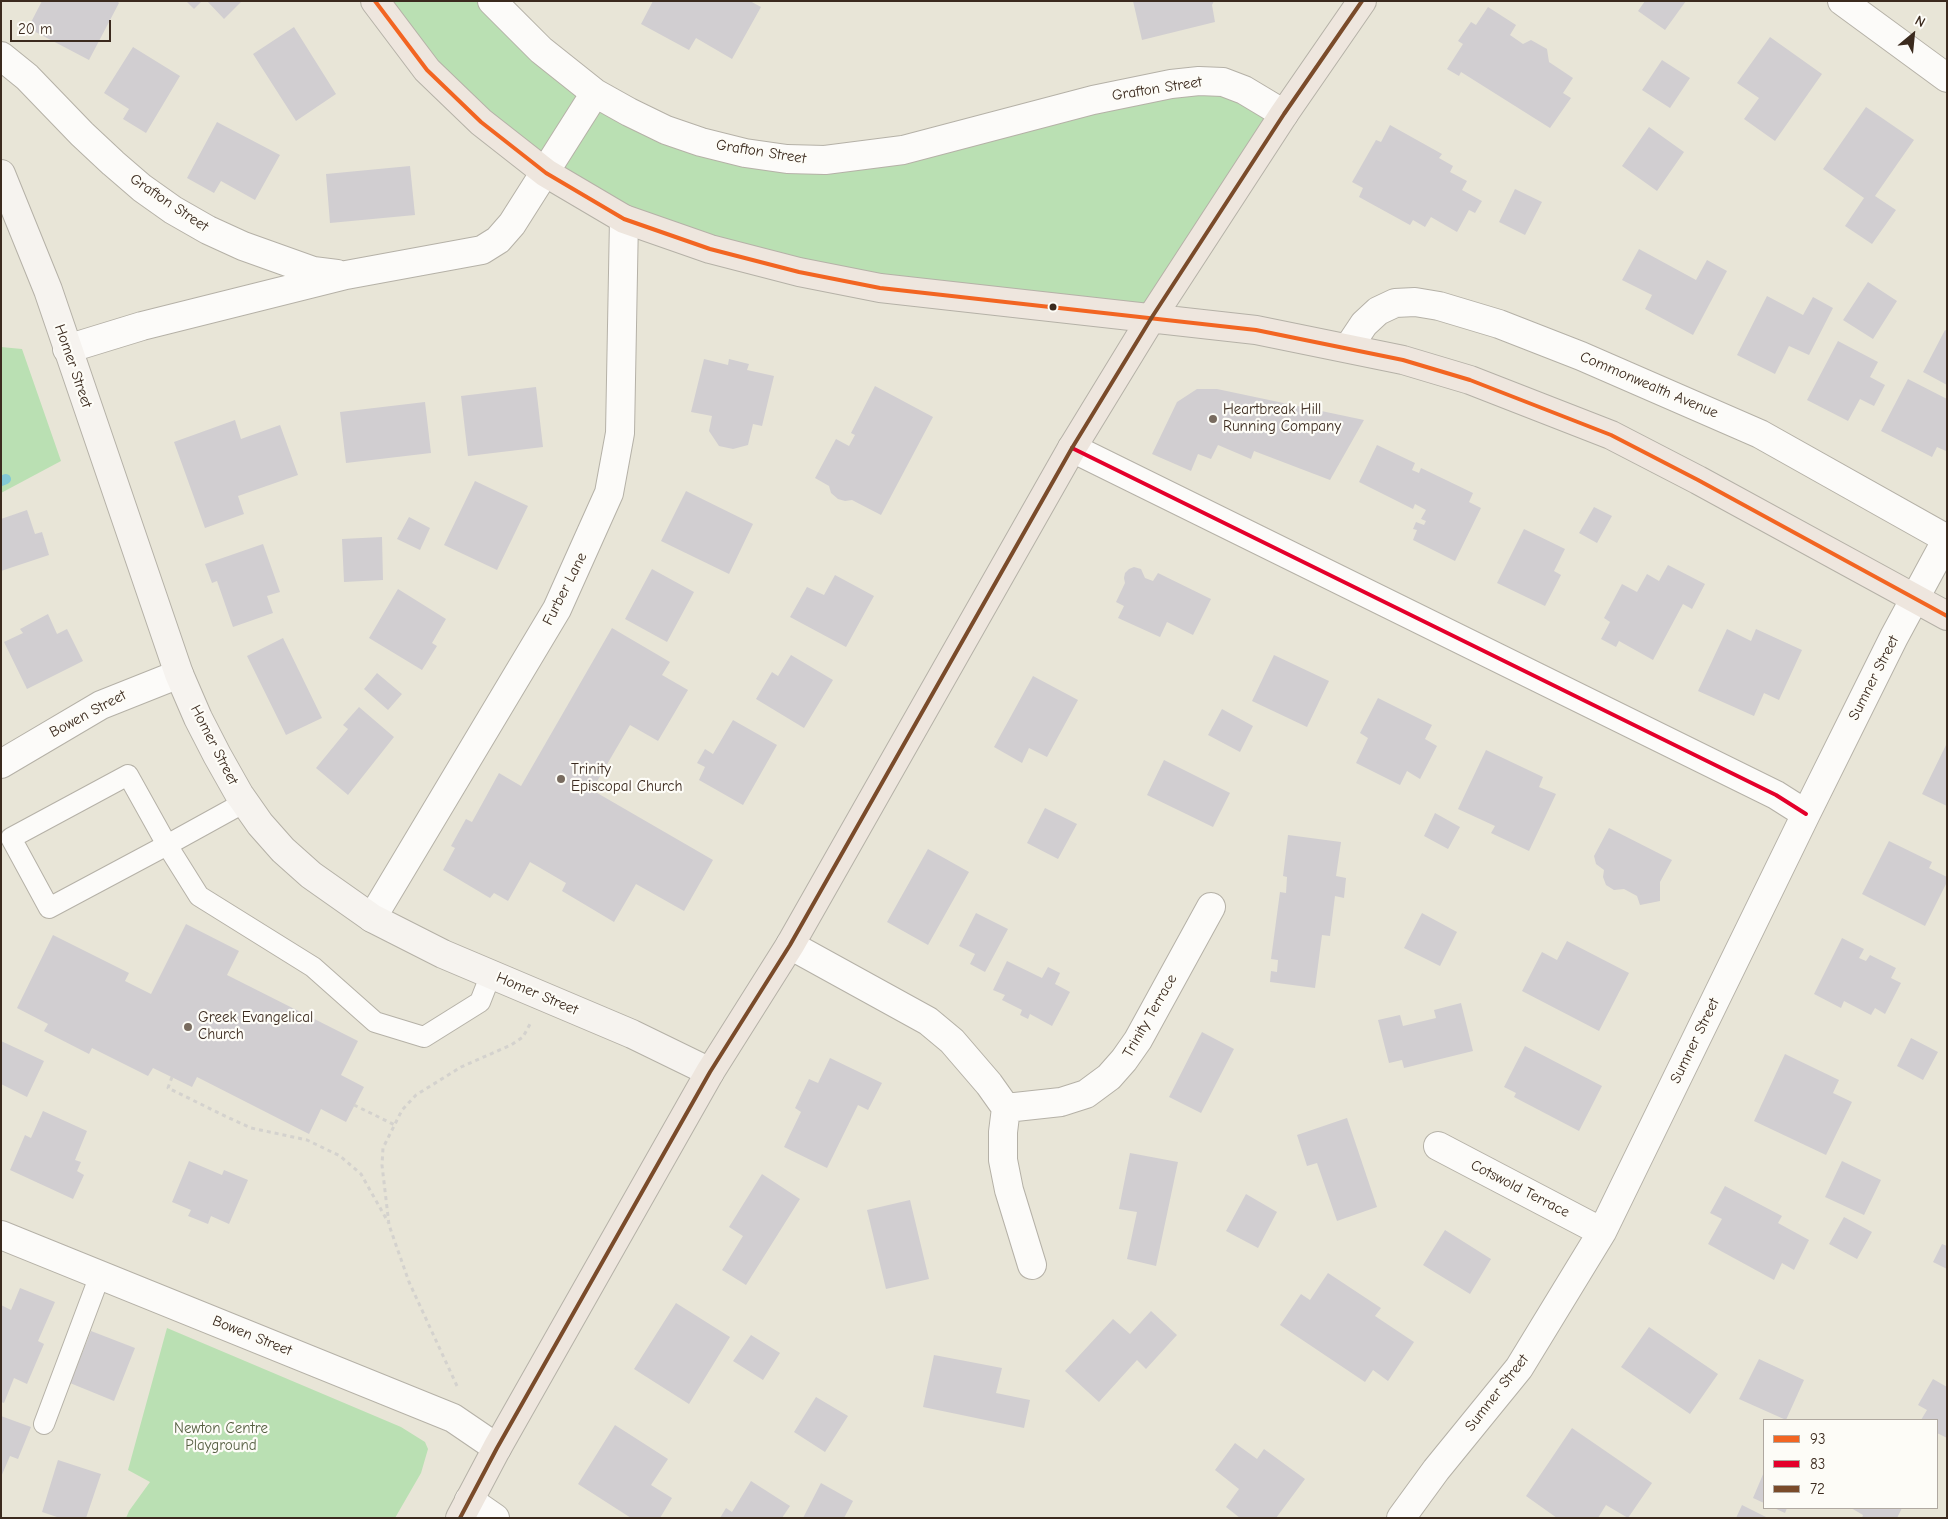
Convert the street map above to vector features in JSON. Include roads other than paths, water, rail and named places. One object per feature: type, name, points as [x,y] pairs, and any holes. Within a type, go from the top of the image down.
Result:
[{"type":"main road","points":[[375,1],[426,70],[481,122],[546,173],[624,219],[710,249],[799,272],[871,286],[1256,330],[1403,360],[1470,380],[1611,435],[1698,480],[1947,616]]},
{"type":"main road","points":[[464,1509],[710,1072],[790,945],[1072,448],[1152,317],[1284,114],[1362,1]]},
{"type":"street","points":[[492,1],[541,50],[595,92]]},
{"type":"street","points":[[1842,1],[1947,78]]},
{"type":"street","name":"Grafton Street","points":[[1,56],[27,77],[113,163],[142,188],[173,210],[208,230],[252,250],[313,271],[346,275]]},
{"type":"street","name":"Grafton Street","points":[[67,349],[142,326],[346,275],[482,250],[498,240],[512,224],[546,173],[595,92],[629,112],[666,130],[701,142],[745,152],[806,160],[825,160],[903,150],[1093,100],[1163,85],[1199,81],[1223,82],[1236,87],[1264,100],[1284,114]]},
{"type":"street","name":"Homer Street","points":[[1,174],[48,290],[179,674],[217,755],[260,824],[283,850],[311,875],[372,918],[443,954],[632,1034],[710,1072]]},
{"type":"street","name":"Furber Lane","points":[[372,918],[557,610],[609,493],[620,433],[624,219]]},
{"type":"street","name":"Commonwealth Avenue","points":[[1348,348],[1364,324],[1378,311],[1395,304],[1415,302],[1439,306],[1499,324],[1582,356],[1760,434],[1947,539]]},
{"type":"street","points":[[1072,448],[1767,790],[1806,814]]},
{"type":"street","name":"Sumner Street","points":[[1401,1518],[1436,1470],[1519,1368],[1602,1232],[1806,814],[1947,539]]},
{"type":"street","name":"Bowen Street","points":[[1,764],[101,705],[179,674]]},
{"type":"street","name":"Trinity Terrace","points":[[1006,1108],[1061,1102],[1086,1094],[1109,1077],[1138,1040],[1211,907]]},
{"type":"street","points":[[790,945],[928,1022],[952,1041],[972,1061],[1006,1108],[1003,1132],[1003,1160],[1009,1190],[1032,1265]]},
{"type":"street","name":"Cotswold Terrace","points":[[1438,1146],[1602,1232]]},
{"type":"street","name":"Bowen Street","points":[[1,1235],[453,1418],[497,1448]]},
{"type":"street","points":[[464,1509],[496,1518]]},
{"type":"lane","points":[[245,802],[167,844],[50,908],[11,838],[128,775],[167,844],[200,896],[313,967],[375,1022],[424,1037],[480,1002],[491,974]]},
{"type":"lane","points":[[44,1424],[100,1275]]},
{"type":"waterway","points":[[1,481],[6,479]]},
{"type":"place","name":"Heartbreak Hill Running Company","points":[[1213,419]]},
{"type":"place","name":"Trinity Episcopal Church","points":[[561,779]]},
{"type":"place","name":"Greek Evangelical Church","points":[[188,1027]]},
{"type":"park label","name":"Newton Centre Playground","points":[[221,1438]]}]
